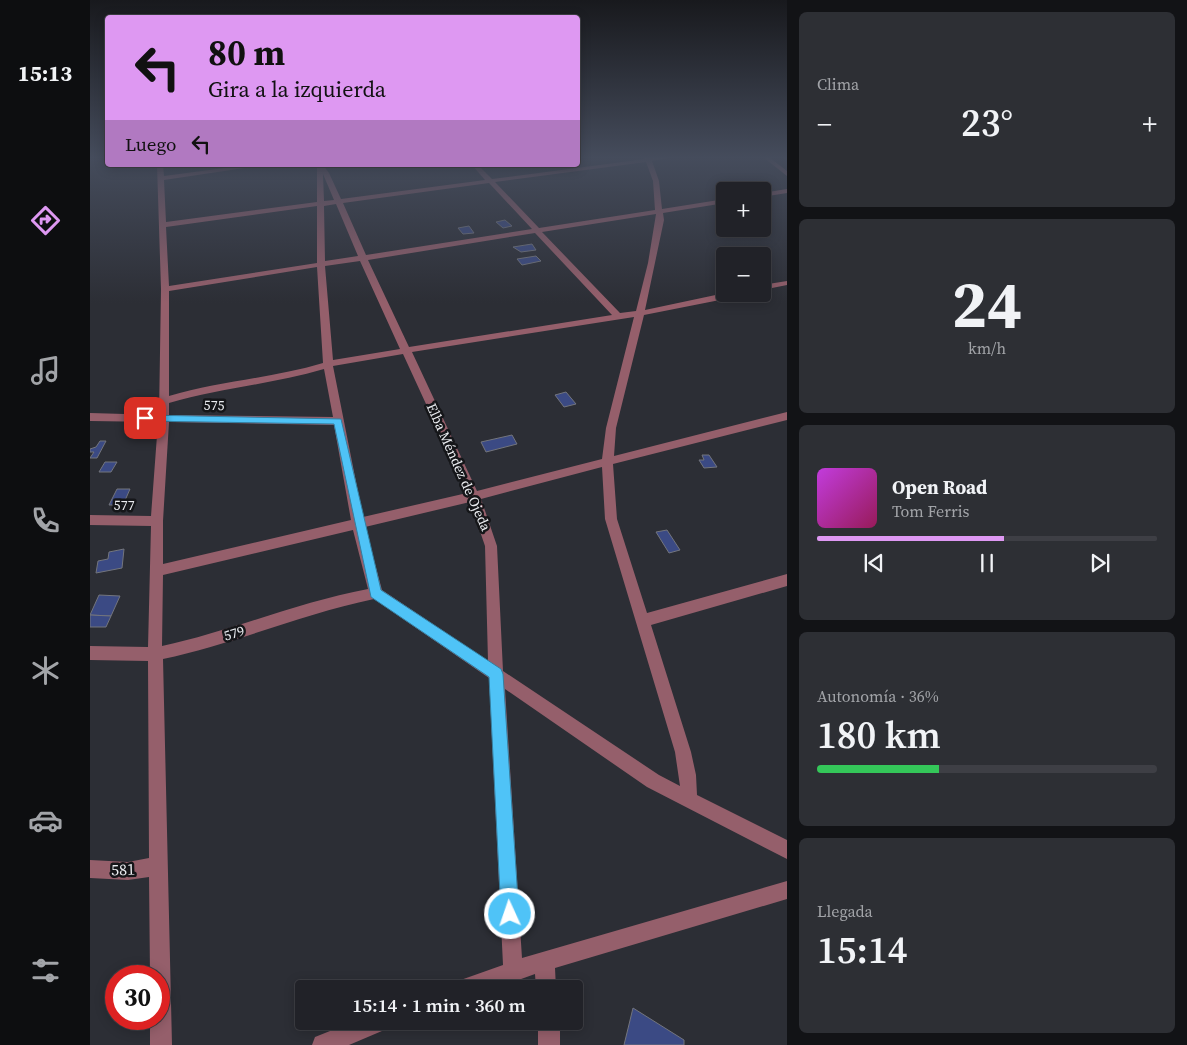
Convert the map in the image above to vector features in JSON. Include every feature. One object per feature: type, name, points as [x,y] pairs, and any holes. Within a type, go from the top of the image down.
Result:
[{"type":"street","points":[[161,206],[165,289],[164,419],[156,521],[155,654],[161,1045]]},
{"type":"street","points":[[162,224],[307,206]]},
{"type":"street","points":[[321,206],[321,265],[328,363],[358,523],[376,593],[610,752],[690,801],[787,850]]},
{"type":"street","name":"Elba Méndez de Ojeda","points":[[340,206],[474,496],[491,546],[496,674],[513,970]]},
{"type":"street","points":[[514,206],[617,315]]},
{"type":"street","points":[[658,206],[652,264],[611,428],[608,491],[612,519],[683,752],[688,775],[690,801]]},
{"type":"street","points":[[165,289],[694,206]]},
{"type":"street","points":[[771,286],[787,283]]},
{"type":"street","points":[[164,401],[194,392],[296,374],[328,363],[406,352],[617,315],[640,313],[716,298]]},
{"type":"street","points":[[157,571],[474,496],[608,460],[787,416]]},
{"type":"street","name":"575","points":[[90,417],[338,421]]},
{"type":"street","name":"577","points":[[90,520],[156,521]]},
{"type":"street","points":[[642,621],[787,580]]},
{"type":"street","name":"579","points":[[90,653],[155,654],[193,646],[340,600],[376,593]]},
{"type":"street","name":"581","points":[[90,869],[128,871],[157,866]]},
{"type":"street","points":[[486,980],[513,970],[787,890]]},
{"type":"street","points":[[544,961],[545,980]]},
{"type":"street","points":[[323,1045],[360,1030]]},
{"type":"building","points":[[505,220],[512,226],[503,228],[496,222]]},
{"type":"building","points":[[469,226],[474,233],[463,234],[458,228]]},
{"type":"building","points":[[532,244],[536,250],[521,252],[513,247]]},
{"type":"building","points":[[536,256],[541,261],[522,265],[517,259]]},
{"type":"building","points":[[566,392],[576,404],[564,407],[555,395]]},
{"type":"building","points":[[512,435],[517,444],[486,452],[481,442]]},
{"type":"building","points":[[100,441],[106,441],[97,458],[90,458],[94,452],[90,452],[90,449],[96,447]]},
{"type":"building","points":[[702,455],[709,455],[717,467],[704,468],[699,460],[704,460]]},
{"type":"building","points":[[105,462],[117,462],[111,472],[99,472]]},
{"type":"building","points":[[117,489],[130,489],[123,505],[109,505]]},
{"type":"building","points":[[667,530],[680,550],[669,553],[656,532]]},
{"type":"building","points":[[124,549],[122,568],[96,573],[98,561],[108,559],[109,552]]},
{"type":"building","points":[[99,595],[120,596],[111,616],[90,615]]},
{"type":"building","points":[[90,615],[111,616],[106,627],[90,627]]},
{"type":"building","points":[[633,1008],[684,1040],[684,1045],[624,1045]]},
{"type":"route","points":[[145,418],[338,421],[358,523],[376,593],[425,628],[496,674],[510,914]]}]
